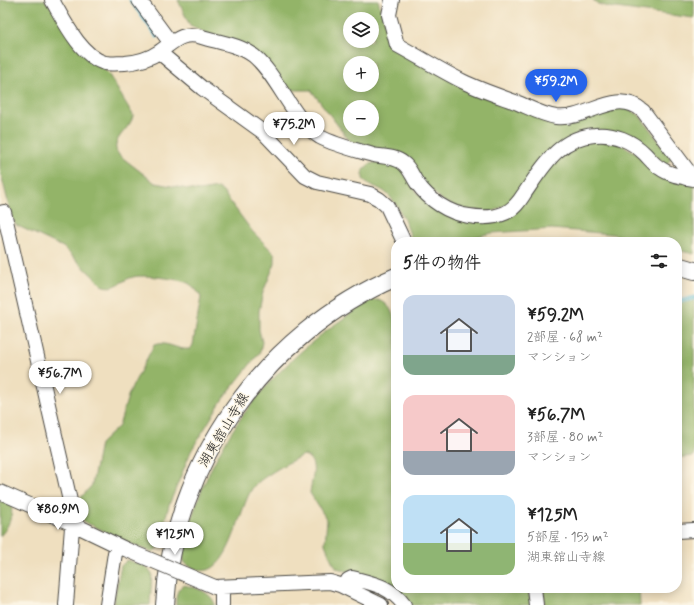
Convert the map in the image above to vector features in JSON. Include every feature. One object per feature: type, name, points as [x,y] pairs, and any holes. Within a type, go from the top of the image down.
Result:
[{"type":"main road","points":[[682,267],[694,271]]},
{"type":"main road","name":"湖東舘山寺線","points":[[165,605],[169,565],[183,510],[205,458],[234,409],[270,365],[312,327],[358,295],[391,279]]},
{"type":"street","points":[[52,0],[68,27],[83,48],[93,57],[104,63],[139,61],[159,52],[170,42],[182,37],[194,35],[248,52],[261,63],[301,119],[316,134],[325,139],[362,152],[394,158],[402,162],[409,168],[422,190],[432,199],[454,212],[467,216],[492,217],[505,214],[516,206],[548,159],[558,149],[569,142],[595,134],[622,139],[634,145],[659,168],[690,178]]},
{"type":"street","points":[[139,0],[170,42]]},
{"type":"street","points":[[392,0],[389,15],[397,45],[482,90],[556,117],[578,114],[616,102],[626,102],[635,105],[643,112],[688,171],[690,178]]},
{"type":"street","points":[[159,52],[202,88],[263,132],[305,176],[317,182],[370,194],[379,199],[387,206],[402,237]]},
{"type":"street","points":[[0,213],[4,212],[73,514],[66,605]]},
{"type":"street","points":[[0,492],[73,524],[122,548],[219,587],[324,582],[345,587],[381,605]]},
{"type":"street","points":[[682,531],[694,530]]},
{"type":"street","points":[[107,605],[115,553],[122,548]]},
{"type":"street","points":[[345,587],[348,580],[352,578],[383,587],[391,591]]},
{"type":"street","points":[[219,587],[222,605]]},
{"type":"street","points":[[394,593],[404,605]]},
{"type":"street","points":[[535,593],[536,605]]},
{"type":"green space","points":[[0,0],[45,0],[109,75],[133,115],[132,120],[116,144],[116,150],[119,155],[155,183],[199,191],[218,188],[223,192],[252,231],[275,254],[275,263],[263,292],[259,311],[259,330],[262,342],[260,352],[222,400],[191,451],[169,505],[158,546],[156,550],[152,552],[131,544],[83,521],[77,502],[92,485],[100,444],[119,426],[129,393],[154,345],[163,344],[181,349],[190,349],[193,345],[201,297],[194,287],[188,283],[161,277],[138,276],[129,278],[114,286],[107,287],[102,285],[63,247],[16,225],[12,218],[0,170]]},
{"type":"green space","points":[[178,0],[378,0],[390,39],[543,118],[625,107],[639,115],[670,156],[670,160],[666,165],[648,150],[581,132],[512,202],[492,212],[468,210],[445,202],[385,152],[357,144],[349,140],[346,136],[379,136],[379,100],[343,100],[343,132],[311,90],[294,90],[284,86],[265,59],[190,26]]},
{"type":"green space","points":[[593,0],[694,0],[694,18],[608,7],[598,4]]},
{"type":"green space","points":[[596,140],[620,144],[694,184],[694,254],[682,251],[682,237],[625,237],[612,234],[552,229],[492,233],[474,237],[411,237],[395,202],[385,192],[363,179],[363,170],[371,164],[380,162],[399,166],[418,194],[493,222],[552,162],[572,147]]},
{"type":"green space","points":[[379,300],[383,302],[391,312],[391,588],[385,583],[337,568],[332,561],[325,544],[327,520],[310,493],[313,472],[312,462],[304,455],[263,478],[254,486],[248,496],[230,545],[222,559],[212,568],[200,570],[185,563],[183,558],[183,548],[203,487],[218,455],[236,425],[257,397],[281,371],[334,325],[370,301]]},
{"type":"green space","points":[[694,300],[694,456],[682,457],[682,303]]},
{"type":"green space","points":[[0,498],[11,504],[12,513],[6,529],[0,536]]},
{"type":"green space","points":[[127,560],[145,566],[152,573],[150,605],[113,605],[121,566]]},
{"type":"green space","points":[[183,585],[193,587],[207,593],[215,605],[176,605],[177,594]]},
{"type":"green space","points":[[396,593],[529,593],[531,605],[409,605]]},
{"type":"green space","points":[[543,593],[639,593],[640,605],[545,605]]},
{"type":"waterway","points":[[131,0],[157,36]]},
{"type":"waterway","points":[[682,301],[694,298]]}]
